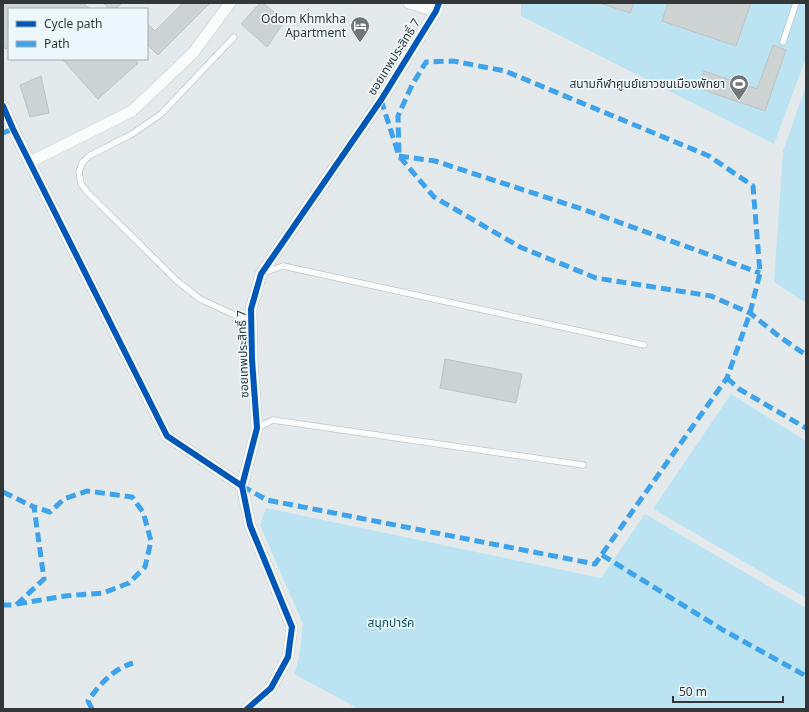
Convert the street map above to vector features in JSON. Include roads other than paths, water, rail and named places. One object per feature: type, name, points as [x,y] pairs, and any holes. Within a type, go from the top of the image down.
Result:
[{"type":"street","points":[[30,162],[132,111],[193,53],[230,3]]},
{"type":"street","points":[[409,3],[438,7]]},
{"type":"street","name":"ซอยเทพประสิทธิ์ 7","points":[[247,709],[271,688],[288,656],[292,627],[250,525],[242,486],[257,428],[252,360],[251,309],[261,274],[381,100],[438,7]]},
{"type":"street","points":[[3,106],[168,436],[242,486]]},
{"type":"lane","points":[[783,42],[796,3]]},
{"type":"lane","points":[[234,37],[161,114],[132,134],[89,156],[82,162],[79,172],[81,184],[88,193],[176,280],[200,299],[252,323]]},
{"type":"lane","points":[[261,274],[283,266],[644,344]]},
{"type":"lane","points":[[257,428],[273,420],[583,465]]},
{"type":"place","name":"Odom Khmkha Apartment","points":[[360,43]]},
{"type":"place","name":"สนามกีฬาศูนย์เยาวชนเมืองพัทยา","points":[[739,101]]},
{"type":"park label","name":"สนุกปาร์ค","points":[[391,623]]}]
